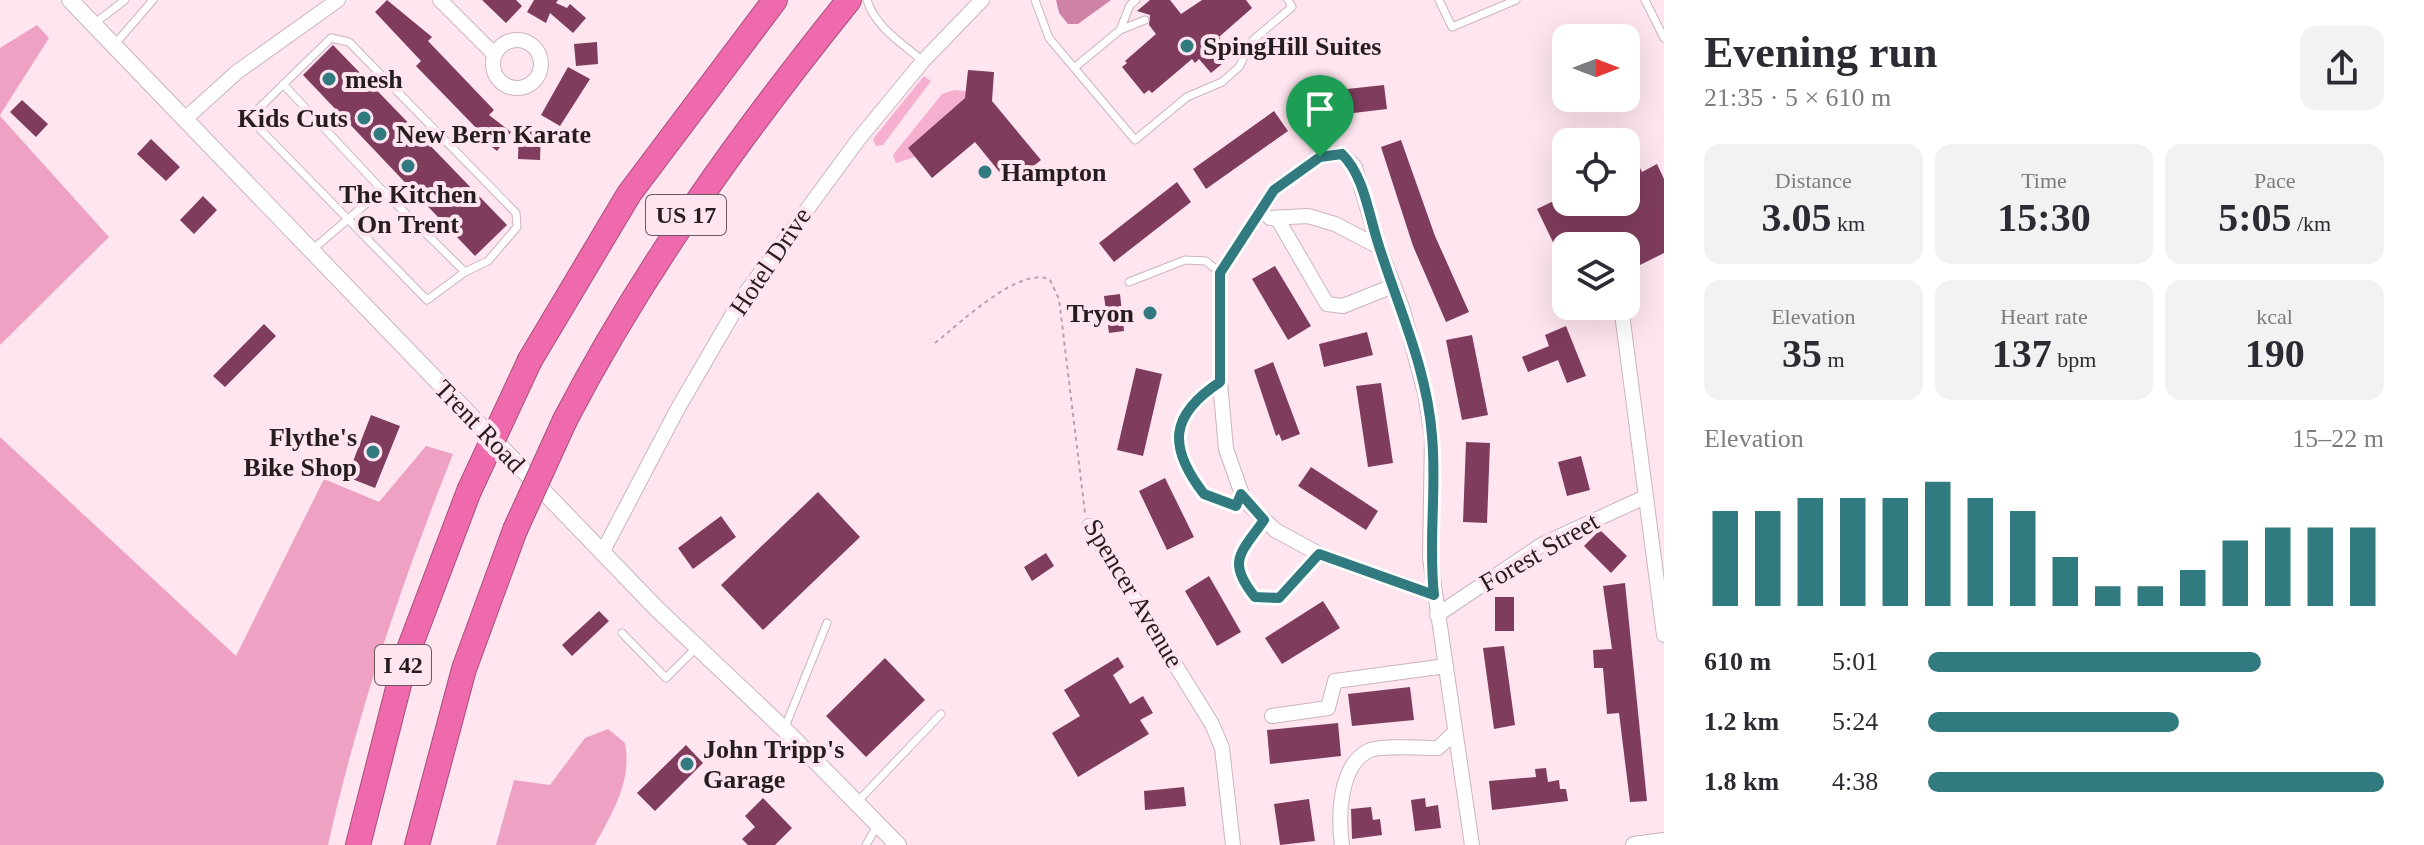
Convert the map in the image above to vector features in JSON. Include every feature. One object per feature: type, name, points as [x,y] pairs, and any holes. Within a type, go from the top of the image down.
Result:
[{"type":"highway","name":"I 42","points":[[358,845],[406,657],[469,491],[530,360],[629,194],[773,0]]},
{"type":"highway","points":[[831,30],[849,0]]},
{"type":"highway","points":[[831,30],[866,0]]},
{"type":"highway","name":"US 17","points":[[417,845],[464,669],[515,530],[565,420],[662,250],[759,113],[831,30]]},
{"type":"street","name":"Trent Road","points":[[70,0],[602,553],[784,729],[898,845]]},
{"type":"street","points":[[185,119],[237,72],[338,0]]},
{"type":"street","points":[[440,0],[451,6],[495,55]]},
{"type":"street","name":"Hotel Drive","points":[[602,553],[677,410],[742,298],[797,219],[923,61],[982,0]]},
{"type":"street","points":[[1434,595],[1319,554],[1275,530],[1241,494],[1226,449],[1220,382],[1220,273],[1274,190],[1320,157],[1342,154],[1355,167],[1425,393],[1432,436],[1430,558],[1472,845]]},
{"type":"street","points":[[1258,217],[1308,216],[1335,224],[1379,247]]},
{"type":"street","points":[[1277,218],[1327,304],[1343,306],[1393,286]]},
{"type":"street","points":[[1623,320],[1664,635]]},
{"type":"street","name":"Forest Street","points":[[1437,615],[1543,544],[1645,497]]},
{"type":"street","name":"Spencer Avenue","points":[[1089,526],[1212,724],[1222,748],[1233,845]]},
{"type":"street","points":[[1272,716],[1328,708],[1335,681],[1446,666]]},
{"type":"street","points":[[1342,845],[1344,787],[1355,763],[1369,750],[1438,748],[1455,732]]},
{"type":"street","points":[[1634,845],[1664,841]]},
{"type":"lane","points":[[93,24],[125,0]]},
{"type":"lane","points":[[113,45],[153,0]]},
{"type":"lane","points":[[866,0],[889,32],[923,61]]},
{"type":"lane","points":[[1035,0],[1049,38],[1135,140],[1187,97],[1222,82],[1239,67],[1253,40],[1292,7],[1288,0]]},
{"type":"lane","points":[[1120,30],[1130,5],[1136,0]]},
{"type":"lane","points":[[1439,0],[1452,27],[1516,0]]},
{"type":"lane","points":[[1645,0],[1664,38]]},
{"type":"lane","points":[[1074,68],[1120,30],[1145,20]]},
{"type":"lane","points":[[331,38],[349,42],[516,213],[517,227],[488,261],[465,272],[427,300],[249,118],[283,84],[331,38]]},
{"type":"lane","points":[[283,84],[382,190],[465,272]]},
{"type":"lane","points":[[312,250],[382,190]]},
{"type":"lane","points":[[1129,282],[1185,260],[1206,261],[1220,273]]},
{"type":"lane","points":[[1220,382],[1185,411],[1179,444],[1186,465],[1204,494],[1236,506],[1241,494]]},
{"type":"lane","points":[[1264,520],[1238,557],[1237,571],[1255,597],[1279,598],[1319,554]]},
{"type":"lane","points":[[784,729],[827,623]]},
{"type":"lane","points":[[622,633],[666,678],[697,647]]},
{"type":"lane","points":[[857,803],[941,714]]},
{"type":"lane","points":[[866,845],[877,825]]},
{"type":"path","name":"Spencer Avenue","points":[[935,343],[1012,284],[1037,276],[1050,280],[1059,299],[1079,487],[1089,526]]},
{"type":"shaded area","points":[[1056,0],[1111,0],[1078,24],[1068,24],[1059,13]]},
{"type":"shaded area","points":[[37,25],[49,38],[0,115],[0,48]]},
{"type":"shaded area","points":[[924,76],[931,81],[883,145],[876,146],[873,139]]},
{"type":"shaded area","points":[[954,90],[966,91],[965,98],[908,148],[915,157],[896,163],[893,155],[942,94]]},
{"type":"shaded area","points":[[0,116],[109,237],[0,345]]},
{"type":"shaded area","points":[[0,437],[236,656],[324,479],[379,502],[426,446],[453,454],[383,647],[353,745],[328,845],[0,845]]},
{"type":"shaded area","points":[[608,729],[625,743],[626,771],[619,796],[595,845],[496,845],[514,780],[550,785],[585,738]]},
{"type":"building","points":[[387,0],[432,37],[428,41],[494,110],[489,115],[511,132],[497,151],[480,138],[482,134],[416,66],[421,61],[375,12]]},
{"type":"building","points":[[482,0],[516,0],[522,6],[506,23]]},
{"type":"building","points":[[534,0],[558,0],[556,3],[567,8],[570,4],[586,18],[573,33],[550,13],[546,23],[527,12]]},
{"type":"building","name":"SpingHill Suites","points":[[1150,0],[1170,0],[1181,14],[1202,0],[1246,0],[1252,8],[1219,37],[1234,54],[1211,73],[1199,59],[1195,63],[1192,59],[1152,93],[1149,90],[1144,94],[1122,67],[1156,34],[1149,25],[1150,15],[1137,11]]},
{"type":"building","points":[[597,42],[598,64],[576,66],[574,44]]},
{"type":"building","points":[[333,45],[507,225],[475,256],[303,75]]},
{"type":"building","points":[[568,67],[590,79],[560,126],[541,115]]},
{"type":"building","points":[[968,70],[994,72],[992,101],[1041,160],[1010,185],[975,142],[932,178],[908,148],[965,98]]},
{"type":"building","points":[[1384,85],[1387,109],[1295,120],[1292,95]]},
{"type":"building","points":[[22,100],[48,124],[36,137],[10,112]]},
{"type":"building","points":[[1274,111],[1288,131],[1206,189],[1193,169]]},
{"type":"building","points":[[519,128],[541,129],[540,160],[518,159]]},
{"type":"building","points":[[151,139],[180,167],[166,181],[137,154]]},
{"type":"building","points":[[1401,140],[1435,236],[1469,312],[1446,322],[1413,246],[1381,147]]},
{"type":"building","points":[[1657,164],[1664,179],[1664,253],[1640,265],[1640,232],[1552,232],[1552,240],[1537,209],[1552,202],[1552,216],[1640,216],[1640,168],[1642,172]]},
{"type":"building","points":[[1177,182],[1191,202],[1114,262],[1099,243]]},
{"type":"building","points":[[203,196],[217,210],[194,234],[180,220]]},
{"type":"building","points":[[1275,266],[1311,326],[1288,340],[1252,279]]},
{"type":"building","points":[[1120,294],[1124,331],[1109,333],[1104,296]]},
{"type":"building","points":[[264,324],[276,336],[225,387],[213,376]]},
{"type":"building","points":[[1566,326],[1586,376],[1567,383],[1558,360],[1528,372],[1522,357],[1549,346],[1545,335]]},
{"type":"building","points":[[1367,332],[1373,355],[1324,367],[1319,344]]},
{"type":"building","points":[[1472,335],[1488,415],[1462,420],[1446,340]]},
{"type":"building","points":[[1273,362],[1300,434],[1282,441],[1279,434],[1276,436],[1254,370]]},
{"type":"building","points":[[1136,368],[1162,374],[1143,456],[1117,450]]},
{"type":"building","points":[[1381,383],[1393,463],[1368,467],[1356,386]]},
{"type":"building","name":"Flythe's Bike Shop","points":[[371,415],[400,426],[375,488],[347,477]]},
{"type":"building","points":[[1466,442],[1490,443],[1487,523],[1463,522]]},
{"type":"building","points":[[1581,456],[1590,490],[1567,496],[1558,462]]},
{"type":"building","points":[[1311,467],[1378,511],[1366,530],[1298,486]]},
{"type":"building","points":[[1165,478],[1194,537],[1167,550],[1139,491]]},
{"type":"building","points":[[818,492],[860,537],[763,630],[721,585]]},
{"type":"building","points":[[721,516],[736,537],[693,569],[678,548]]},
{"type":"building","points":[[1600,530],[1627,556],[1611,573],[1584,546]]},
{"type":"building","points":[[1046,553],[1054,566],[1032,581],[1024,567]]},
{"type":"building","points":[[1209,576],[1241,632],[1217,646],[1185,591]]},
{"type":"building","points":[[1625,583],[1647,801],[1630,802],[1619,713],[1607,714],[1603,668],[1594,668],[1593,650],[1612,649],[1603,586]]},
{"type":"building","points":[[1495,597],[1514,597],[1514,631],[1495,631]]},
{"type":"building","points":[[1323,601],[1340,628],[1282,664],[1265,638]]},
{"type":"building","points":[[599,611],[609,621],[572,656],[562,645]]},
{"type":"building","points":[[1504,646],[1515,725],[1494,729],[1483,648]]},
{"type":"building","points":[[1118,657],[1124,667],[1113,675],[1130,704],[1143,696],[1153,713],[1140,720],[1149,734],[1078,777],[1052,733],[1080,716],[1064,690]]},
{"type":"building","points":[[885,658],[925,700],[866,757],[826,716]]},
{"type":"building","points":[[1410,687],[1414,720],[1352,726],[1348,694]]},
{"type":"building","points":[[1338,723],[1341,756],[1270,764],[1267,730]]},
{"type":"building","points":[[686,745],[703,763],[655,811],[637,793]]},
{"type":"building","points":[[1546,768],[1548,782],[1559,780],[1560,789],[1566,789],[1568,801],[1492,810],[1489,781],[1536,777],[1535,769]]},
{"type":"building","points":[[1184,787],[1186,806],[1145,810],[1144,791]]},
{"type":"building","points":[[763,798],[792,828],[775,845],[748,845],[742,839],[755,827],[745,816]]},
{"type":"building","points":[[1425,798],[1426,807],[1438,805],[1441,828],[1415,831],[1411,800]]},
{"type":"building","points":[[1309,799],[1315,841],[1280,845],[1274,804]]},
{"type":"building","points":[[1371,807],[1373,820],[1380,819],[1382,835],[1352,839],[1351,809]]},
{"type":"place","name":"SpingHill Suites","points":[[1187,46]]},
{"type":"place","name":"mesh","points":[[329,79]]},
{"type":"place","name":"Kids Cuts","points":[[364,118]]},
{"type":"place","name":"New Bern Karate","points":[[380,134]]},
{"type":"place","name":"The Kitchen On Trent","points":[[408,166]]},
{"type":"place","name":"Hampton","points":[[985,172]]},
{"type":"place","name":"Tryon","points":[[1150,313]]},
{"type":"place","name":"Flythe's Bike Shop","points":[[373,452]]},
{"type":"place","name":"John Tripp's Garage","points":[[687,764]]},
{"type":"route","points":[[1342,154],[1355,167],[1379,247],[1403,310],[1425,393],[1432,436],[1430,558],[1434,595],[1319,554],[1279,598],[1255,597],[1237,571],[1238,557],[1264,520],[1241,494],[1236,506],[1204,494],[1197,486],[1179,444],[1185,411],[1201,394],[1220,382],[1220,273],[1274,190],[1320,157],[1342,154]]}]
